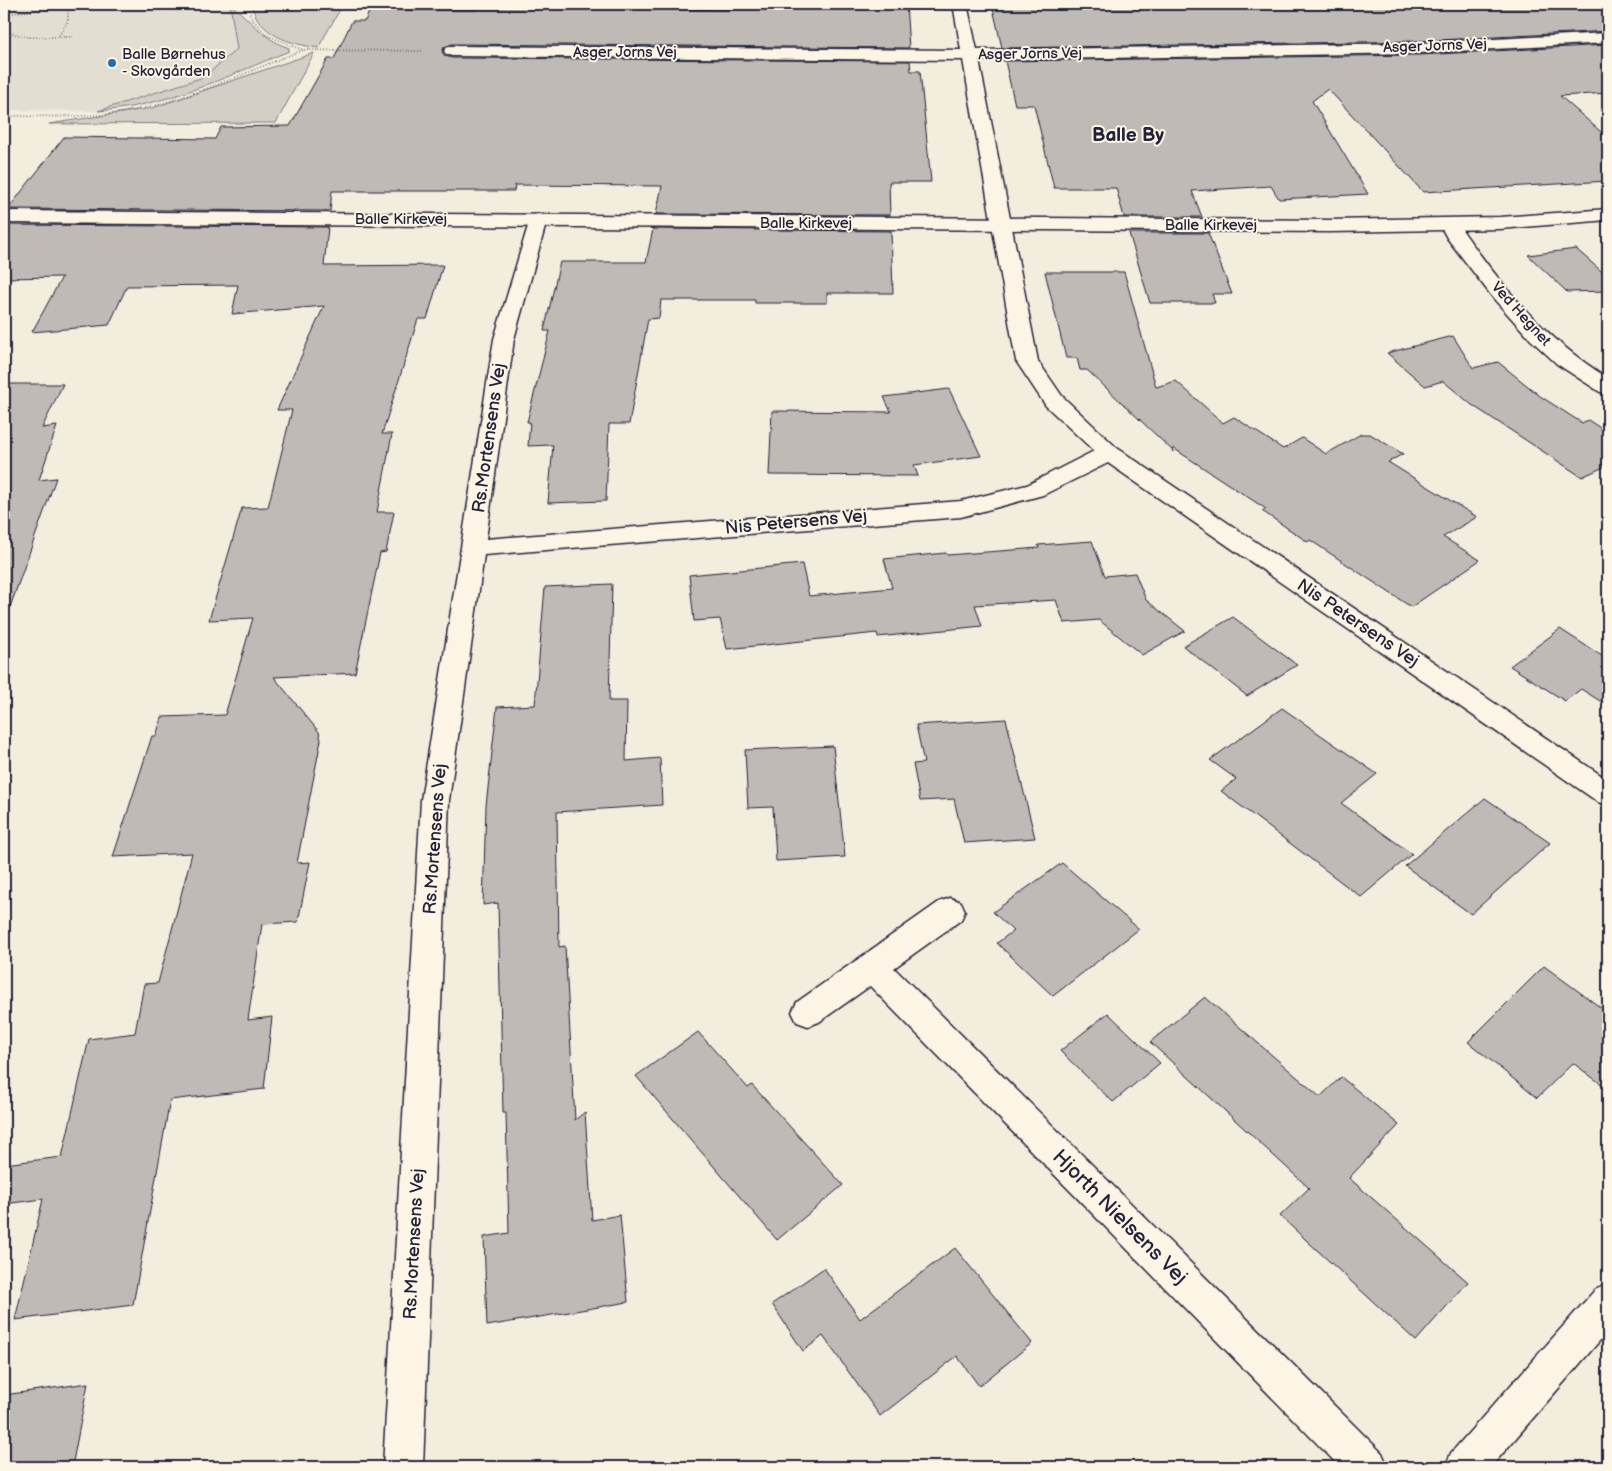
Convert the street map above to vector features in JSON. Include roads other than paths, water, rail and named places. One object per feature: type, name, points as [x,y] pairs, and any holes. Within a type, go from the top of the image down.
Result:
[{"type":"street","name":"Nis Petersens Vej","points":[[960,4],[1003,224],[1026,361],[1054,402],[1109,453],[1608,794]]},
{"type":"street","name":"Asger Jorns Vej","points":[[452,51],[970,55],[1419,48],[1608,38]]},
{"type":"street","name":"Balle Kirkevej","points":[[4,217],[1320,226],[1449,225],[1608,214]]},
{"type":"street","name":"Rs.Mortensens Vej","points":[[403,1467],[435,800],[504,339],[538,220]]},
{"type":"street","name":"Ved Hegnet","points":[[1449,225],[1456,238],[1517,314],[1537,335],[1572,365],[1608,387]]},
{"type":"street","name":"Nis Petersens Vej","points":[[474,548],[961,509],[1035,490],[1109,453]]},
{"type":"street","points":[[808,1012],[950,910]]},
{"type":"street","name":"Hjorth Nielsens Vej","points":[[872,967],[1368,1467]]},
{"type":"street","points":[[1465,1467],[1608,1303]]},
{"type":"place","name":"Balle Børnehus - Skovgården","points":[[112,63]]},
{"type":"district","name":"Balle By","points":[[1128,135]]}]
